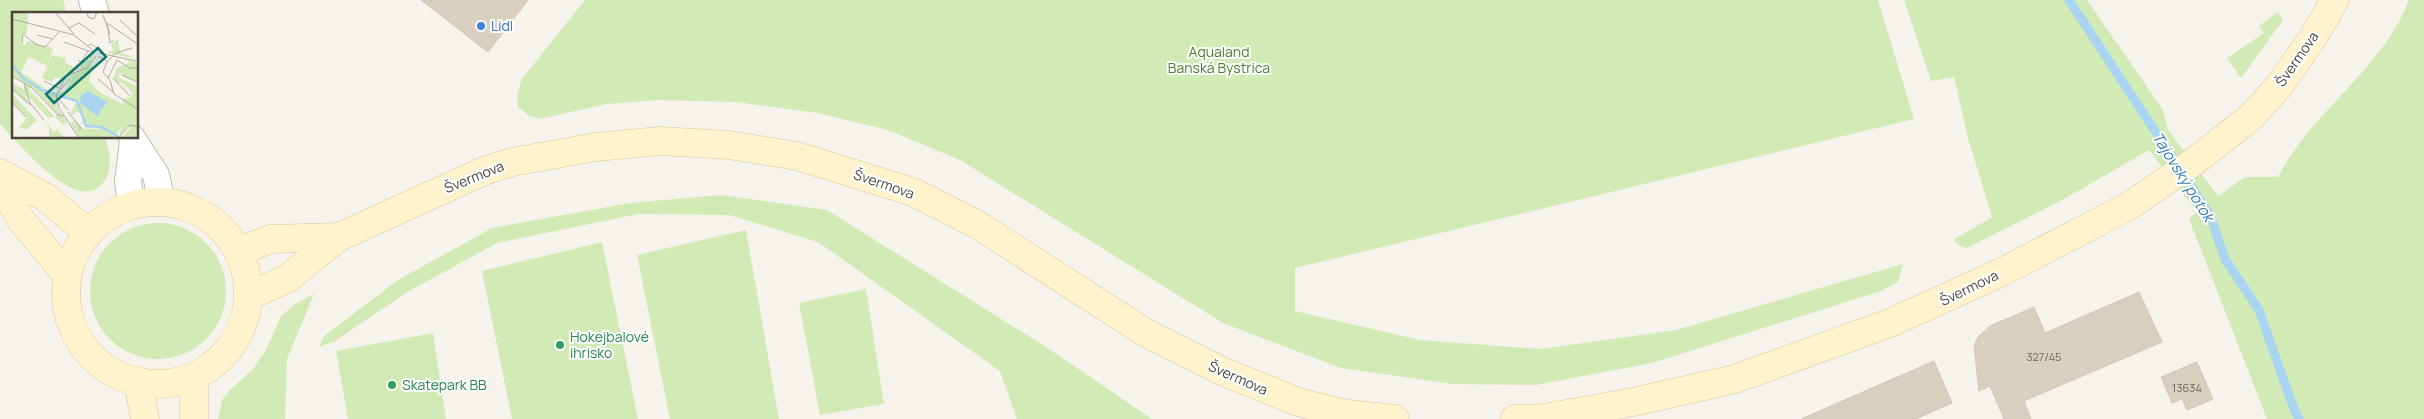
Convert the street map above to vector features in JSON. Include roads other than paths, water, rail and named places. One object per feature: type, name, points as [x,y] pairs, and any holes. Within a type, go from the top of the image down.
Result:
[{"type":"street","name":"Švermova","points":[[1515,419],[1544,418],[1633,402],[1734,379],[1898,320],[2002,272],[2129,206],[2195,161],[2252,116],[2279,86],[2312,39],[2335,0]]},
{"type":"street","points":[[133,140],[156,175],[162,202]]},
{"type":"street","points":[[131,206],[128,181],[133,140]]},
{"type":"street","name":"Švermova","points":[[249,296],[288,278],[339,237],[484,171],[528,158],[596,147],[660,141],[729,145],[797,156],[913,192],[970,220],[1146,334],[1264,390],[1298,402],[1348,414],[1395,419]]},
{"type":"street","points":[[0,172],[46,198],[88,233]]},
{"type":"street","points":[[0,181],[21,220],[67,275]]},
{"type":"street","points":[[162,202],[186,206],[206,216],[223,230],[238,252],[245,268],[249,296],[245,318],[236,339],[221,358],[194,376],[166,383],[138,381],[124,377],[105,366],[81,342],[68,310],[67,275],[76,252],[88,233],[109,216],[131,206],[162,202]]},
{"type":"street","name":"Švermova","points":[[238,252],[270,239],[339,237]]},
{"type":"street","points":[[194,376],[194,419]]},
{"type":"street","points":[[138,381],[145,419]]},
{"type":"waterway","name":"Tajovský potok","points":[[2069,0],[2210,215],[2225,259],[2259,310],[2299,419]]},
{"type":"place","name":"Lidl","points":[[481,26]]},
{"type":"place","name":"Hokejbalové ihrisko","points":[[560,345]]},
{"type":"place","name":"Skatepark BB","points":[[392,385]]},
{"type":"park label","name":"Aqualand Banská Bystrica","points":[[1219,60]]}]
